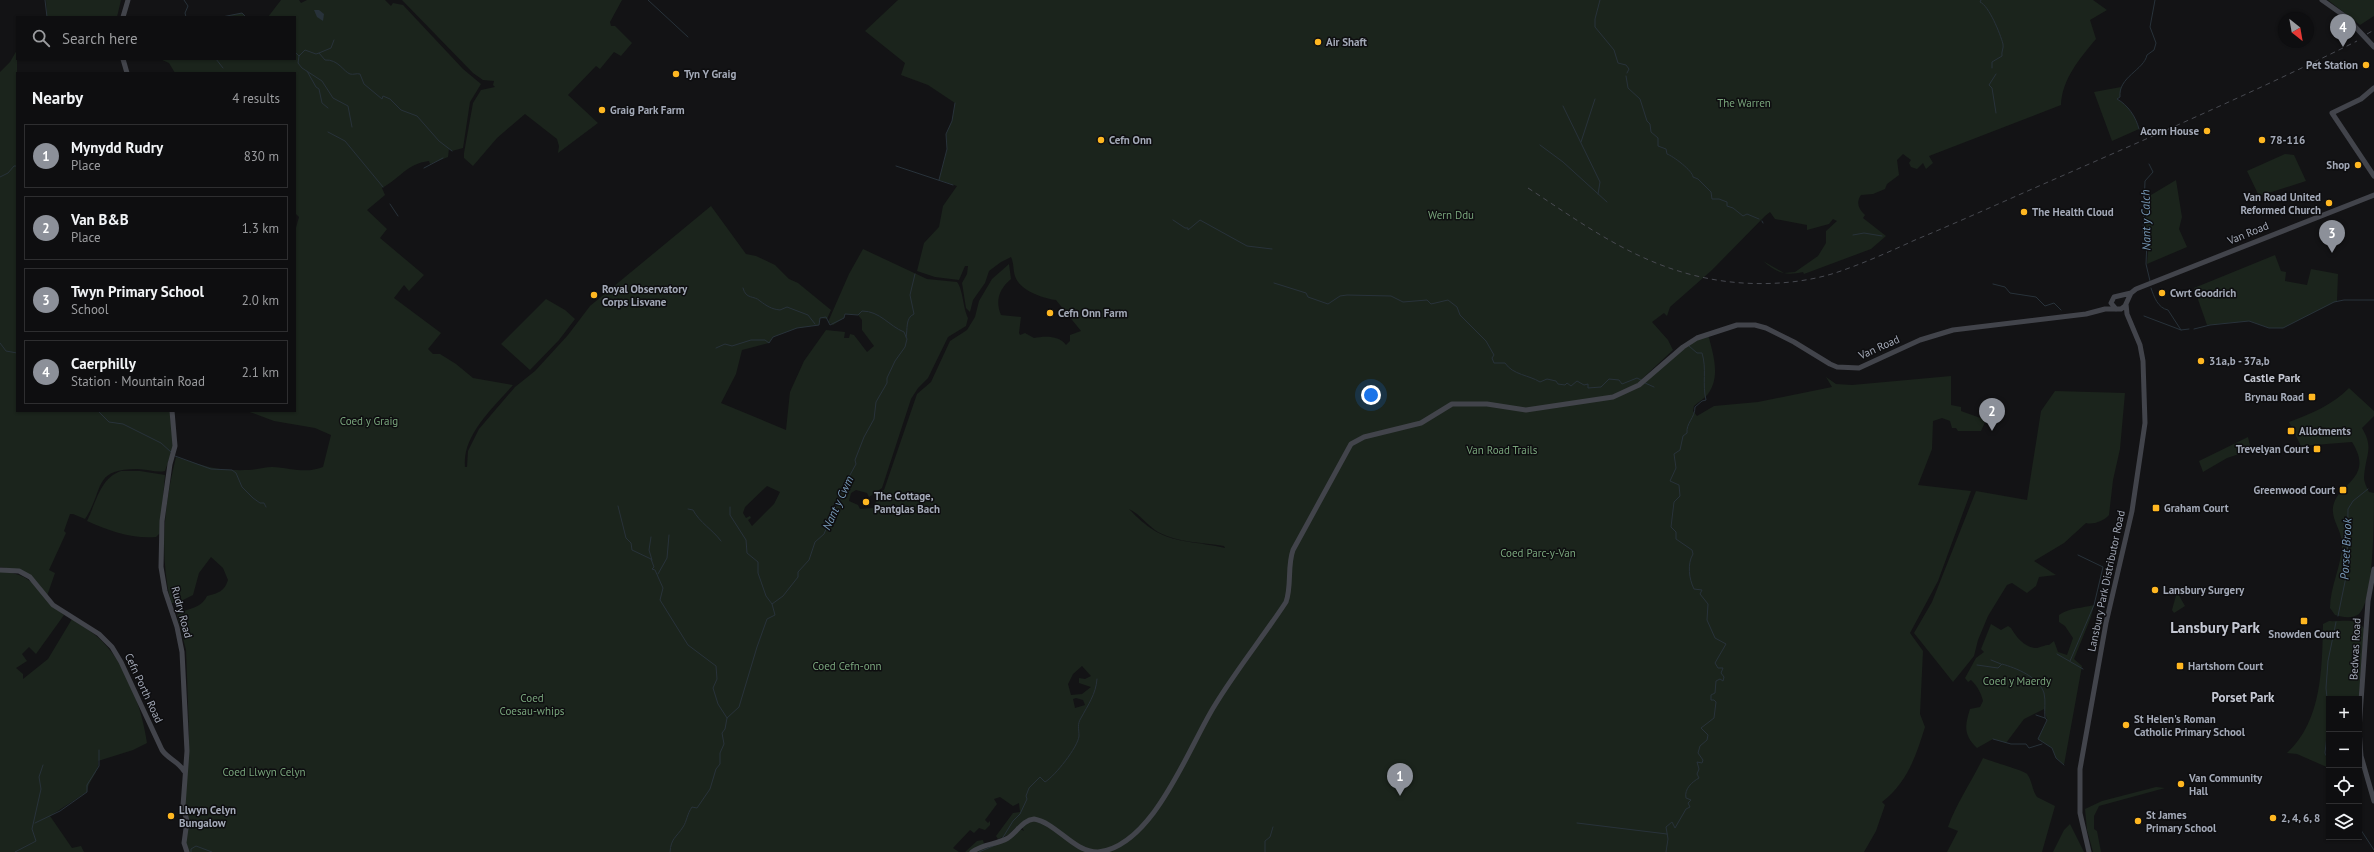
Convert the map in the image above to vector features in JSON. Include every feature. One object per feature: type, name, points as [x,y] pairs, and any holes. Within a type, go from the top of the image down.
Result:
[{"type":"street","points":[[123,16],[128,0]]},
{"type":"street","points":[[2322,0],[2341,12],[2374,47]]},
{"type":"street","points":[[123,60],[127,72]]},
{"type":"street","points":[[2373,174],[2332,113],[2360,99],[2374,88]]},
{"type":"street","name":"Van Road","points":[[2122,296],[2374,194]]},
{"type":"street","points":[[2117,309],[2123,308],[2131,293]]},
{"type":"street","points":[[2105,309],[2115,296],[2122,296],[2126,302]]},
{"type":"street","points":[[2111,302],[2117,309],[2127,314]]},
{"type":"street","name":"Lansbury Park Distributor Road","points":[[2089,852],[2080,813],[2080,769],[2106,623],[2132,511],[2145,423],[2143,361],[2140,345],[2127,314],[2126,302]]},
{"type":"street","name":"Van Road","points":[[972,852],[984,844],[1005,839],[1027,821],[1034,819],[1081,848],[1097,852],[1108,849],[1127,839],[1147,820],[1176,779],[1215,704],[1286,602],[1289,590],[1290,558],[1293,550],[1328,489],[1348,448],[1355,442],[1421,423],[1444,408],[1457,403],[1487,404],[1526,410],[1613,397],[1633,389],[1693,340],[1737,324],[1755,325],[1772,331],[1794,342],[1830,364],[1842,368],[1859,368],[1920,340],[1948,332],[1990,324],[2086,314],[2105,309],[2117,309]]},
{"type":"street","name":"Rudry Road","points":[[172,412],[175,446],[170,464],[162,521],[162,567],[165,591],[177,627],[182,652],[186,731],[183,806],[186,821],[184,843],[187,852]]},
{"type":"street","name":"Bedwas Road","points":[[2374,569],[2368,601],[2359,730],[2361,756],[2374,801]]},
{"type":"street","name":"Cefn Porth Road","points":[[0,570],[19,571],[30,576],[53,605],[100,634],[121,662],[165,755],[179,763],[184,771]]},
{"type":"green space","points":[[46,0],[121,0],[117,16],[47,16]]},
{"type":"green space","points":[[281,0],[299,0],[301,3],[307,0],[385,0],[391,6],[393,3],[403,5],[463,69],[481,84],[470,102],[463,148],[452,151],[449,149],[448,157],[430,164],[429,161],[409,168],[382,188],[385,195],[367,210],[387,229],[380,238],[424,275],[409,291],[404,285],[394,298],[441,333],[428,349],[433,354],[440,354],[456,364],[473,378],[513,385],[488,413],[474,433],[468,444],[465,455],[465,467],[467,467],[468,451],[479,429],[515,387],[535,371],[568,335],[590,306],[711,206],[746,254],[756,256],[775,265],[789,279],[798,283],[831,310],[827,319],[820,318],[819,325],[797,328],[773,337],[769,343],[742,350],[736,374],[721,403],[786,430],[790,392],[804,361],[826,330],[845,332],[844,338],[849,338],[850,334],[854,335],[867,352],[874,346],[862,330],[862,320],[858,315],[845,314],[844,318],[833,325],[828,322],[849,274],[863,249],[927,279],[957,282],[961,289],[968,318],[966,326],[948,337],[928,378],[918,388],[911,399],[882,488],[869,497],[867,493],[856,490],[851,493],[849,501],[858,505],[860,509],[873,508],[882,490],[884,490],[917,394],[931,382],[950,341],[967,330],[975,317],[979,301],[992,279],[1009,264],[1011,279],[1001,291],[998,305],[1001,315],[1021,317],[1020,335],[1025,333],[1034,338],[1055,338],[1059,339],[1066,345],[1070,341],[1070,335],[1081,331],[1056,300],[1032,293],[1022,286],[1015,276],[1011,257],[989,271],[985,283],[973,300],[970,312],[966,308],[962,283],[967,274],[968,266],[965,266],[959,280],[935,277],[917,271],[924,243],[939,227],[943,206],[957,186],[939,180],[947,149],[946,134],[952,121],[955,103],[928,85],[901,75],[905,63],[865,31],[898,0],[2093,0],[2107,10],[2090,20],[2096,39],[2078,61],[2068,78],[2062,95],[2061,105],[1929,156],[1933,163],[1926,169],[1923,163],[1917,169],[1911,167],[1909,163],[1911,160],[1903,154],[1897,160],[1899,175],[1887,184],[1885,189],[1873,194],[1861,195],[1858,203],[1859,208],[1865,215],[1863,218],[1886,236],[1871,249],[1804,274],[1803,272],[1791,274],[1785,273],[1795,272],[1818,256],[1826,243],[1826,231],[1837,221],[1833,219],[1829,224],[1807,230],[1807,225],[1775,219],[1770,212],[1712,270],[1670,307],[1667,316],[1664,313],[1652,322],[1668,340],[1673,350],[1628,392],[1683,347],[1708,334],[1715,365],[1714,380],[1708,394],[1694,406],[1693,411],[1697,416],[1714,406],[1758,402],[1832,387],[1826,377],[1836,384],[1852,385],[1951,376],[1951,405],[1961,407],[1961,411],[1986,420],[1981,431],[1958,431],[1956,428],[1952,428],[1950,421],[1942,418],[1933,421],[1932,449],[1918,485],[1971,491],[1938,581],[1910,633],[1923,651],[1920,714],[1925,727],[1910,768],[1891,795],[1882,802],[1885,805],[1876,831],[1864,852],[965,852],[977,841],[983,840],[984,844],[1004,842],[1020,829],[1024,831],[1022,827],[1025,825],[1021,823],[1008,835],[998,839],[996,836],[1013,813],[1020,812],[1019,803],[1013,806],[1000,797],[994,799],[997,804],[985,820],[988,823],[990,821],[990,825],[985,830],[979,828],[974,833],[970,830],[953,848],[959,852],[188,852],[185,842],[184,809],[189,734],[186,650],[177,615],[201,604],[207,596],[222,590],[228,580],[223,568],[211,557],[199,573],[193,595],[177,603],[171,603],[165,566],[164,530],[168,493],[176,457],[227,470],[251,470],[272,467],[311,470],[323,467],[331,435],[315,428],[274,421],[250,412],[296,412],[296,228],[299,217],[296,214],[296,72],[174,72],[169,63],[162,60],[296,60],[296,16],[269,16]],"holes":[[[767,486],[780,492],[774,504],[752,526],[748,520],[751,518],[750,516],[746,518],[743,513],[745,507]],[[1129,509],[1158,532],[1166,536],[1182,540],[1224,546],[1225,548],[1173,539],[1163,535],[1152,529],[1141,521]],[[1082,666],[1091,676],[1085,679],[1079,678],[1079,683],[1091,687],[1082,694],[1071,695],[1068,684],[1073,674]],[[1076,698],[1083,700],[1085,705],[1075,708],[1073,699]]]},
{"type":"green space","points":[[402,0],[622,0],[610,22],[611,26],[615,26],[632,43],[621,56],[614,52],[600,69],[596,66],[568,95],[598,123],[558,153],[559,146],[557,139],[525,114],[497,138],[473,166],[464,158],[464,153],[473,103],[481,90],[495,87],[493,85],[494,81],[483,80],[473,73]]},
{"type":"green space","points":[[2328,0],[2374,0],[2374,16],[2360,25]]},
{"type":"green space","points":[[242,13],[245,16],[227,16]]},
{"type":"green space","points":[[16,52],[16,412],[171,412],[174,445],[165,471],[159,472],[137,469],[123,470],[113,473],[106,477],[102,483],[85,519],[70,514],[64,531],[66,533],[49,570],[55,573],[47,596],[37,582],[28,574],[17,570],[0,567],[0,72],[10,62]]},
{"type":"green space","points":[[2121,87],[2120,97],[2117,99],[2131,112],[2139,129],[2112,141],[2094,92]]},
{"type":"green space","points":[[2285,154],[2294,155],[2306,181],[2259,196],[2247,171]]},
{"type":"green space","points":[[2176,180],[2182,217],[2179,229],[2187,247],[2147,264],[2149,242],[2145,232],[2146,198]]},
{"type":"green space","points":[[2275,255],[2281,271],[2286,272],[2285,281],[2307,285],[2311,269],[2338,274],[2337,301],[2283,328],[2269,328],[2249,321],[2207,325],[2194,288]]},
{"type":"green space","points":[[1763,261],[1782,272],[1773,268]]},
{"type":"green space","points":[[546,299],[565,310],[575,319],[559,340],[530,370],[501,344]]},
{"type":"green space","points":[[2349,388],[2374,411],[2374,416],[2362,428],[2368,441],[2364,479],[2369,492],[2374,493],[2372,557],[2368,592],[2364,606],[2359,614],[2353,617],[2335,615],[2330,608],[2332,591],[2342,550],[2341,537],[2334,518],[2333,508],[2338,496],[2354,478],[2358,471],[2358,454],[2352,442],[2301,446],[2289,422],[2329,404]]},
{"type":"green space","points":[[2055,391],[2125,393],[2120,449],[2113,480],[2109,515],[2098,522],[2086,523],[2064,543],[2034,561],[2056,575],[2039,577],[2036,586],[2027,593],[2012,583],[2007,585],[1988,616],[1978,640],[1974,656],[1953,682],[1914,633],[1932,602],[1976,491],[2027,500],[2041,411]]},
{"type":"green space","points":[[2248,437],[2251,450],[2227,458],[2203,472],[2199,461]]},
{"type":"green space","points":[[121,471],[140,471],[165,475],[160,533],[156,537],[138,537],[121,534],[87,521],[103,485],[114,474]]},
{"type":"green space","points":[[0,571],[13,573],[30,581],[47,600],[64,615],[36,654],[29,647],[22,654],[27,661],[16,668],[23,674],[23,679],[48,659],[72,619],[95,635],[111,651],[126,675],[137,702],[147,743],[133,750],[98,761],[96,772],[89,784],[87,792],[50,816],[72,848],[81,846],[84,852],[0,852]]},
{"type":"green space","points":[[2177,592],[2185,606],[2174,613],[2172,610]]},
{"type":"green space","name":"Coed y Maerdy","points":[[2094,605],[2091,617],[2074,659],[2082,666],[2064,765],[2056,758],[2052,748],[2038,739],[2047,720],[2044,709],[2024,719],[2006,743],[1993,739],[1977,748],[1969,739],[1966,725],[1970,709],[1980,707],[1983,701],[1976,685],[1971,680],[1968,682],[1965,678],[1976,658],[1984,652],[1981,649],[1991,624],[2001,630],[2008,626],[2022,642],[2033,648],[2049,645],[2054,641],[2058,652],[2067,655],[2073,638],[2065,626],[2059,622],[2059,615],[2071,610]]},
{"type":"green space","points":[[2329,621],[2354,621],[2362,625],[2364,629],[2359,696],[2326,696],[2326,767],[2297,754],[2287,753],[2299,740],[2314,710],[2318,693],[2322,658],[2323,624]]},
{"type":"green space","points":[[1983,758],[2027,774],[2037,797],[2055,806],[2042,852],[1947,852],[1958,831],[1948,827],[1955,810]]},
{"type":"green space","points":[[2156,787],[2165,788],[2099,806],[2094,816],[2094,829],[2097,831],[2101,852],[2093,852],[2087,830],[2085,809],[2102,801]]},
{"type":"green space","points":[[2070,824],[2084,852],[2053,852],[2064,830]]},
{"type":"shaded area","points":[[314,10],[319,10],[324,14],[323,21],[317,17]]},
{"type":"waterway","points":[[45,0],[47,16]]},
{"type":"waterway","points":[[184,0],[188,6],[185,13],[186,16]]},
{"type":"waterway","points":[[648,0],[688,37]]},
{"type":"waterway","points":[[1600,0],[1595,19],[1595,27],[1614,50],[1618,63],[1626,65],[1629,69],[1627,73]]},
{"type":"waterway","points":[[1981,0],[1980,2],[1987,9],[1994,20],[2003,44],[2002,56],[1992,62],[1992,68]]},
{"type":"waterway","name":"Nant y Calch","points":[[2139,129],[2131,112],[2117,99],[2120,97],[2120,90],[2123,84],[2141,65],[2147,55],[2154,50],[2156,43],[2150,27],[2155,0]]},
{"type":"waterway","points":[[227,16],[242,13],[245,16]]},
{"type":"waterway","points":[[319,53],[331,48],[334,40]]},
{"type":"waterway","points":[[296,53],[299,56],[305,50],[316,54],[319,53],[325,60],[334,61],[348,73],[360,74],[364,84],[382,99],[383,96],[390,99],[401,110],[417,116],[439,141],[452,151]]},
{"type":"waterway","points":[[299,56],[298,63],[302,68],[322,81],[333,98],[348,106],[352,127]]},
{"type":"waterway","points":[[217,60],[223,68]]},
{"type":"waterway","points":[[307,71],[316,87],[319,89],[322,103],[328,108]]},
{"type":"waterway","points":[[1996,74],[1989,85],[1992,88],[1996,113]]},
{"type":"waterway","points":[[1626,76],[1628,88],[1640,99],[1647,121],[1650,124],[1651,132],[1658,138],[1658,146],[1666,149],[1667,154],[1690,171],[1693,177],[1698,179],[1711,192],[1712,199],[1719,199],[1727,202],[1727,206],[1733,208],[1743,216],[1747,214],[1759,219]]},
{"type":"waterway","points":[[1581,142],[1595,99]]},
{"type":"waterway","points":[[939,180],[947,149],[946,134],[952,121],[955,103]]},
{"type":"waterway","points":[[1563,106],[1600,182],[1598,194]]},
{"type":"waterway","points":[[328,132],[345,141],[383,187]]},
{"type":"waterway","points":[[1540,145],[1563,162],[1607,202]]},
{"type":"waterway","points":[[424,168],[443,158]]},
{"type":"waterway","name":"Nant y Calch","points":[[2149,164],[2153,172],[2145,181],[2143,233],[2147,241],[2146,264],[2150,281]]},
{"type":"waterway","points":[[0,177],[8,173],[14,166],[16,166]]},
{"type":"waterway","points":[[896,166],[953,185]]},
{"type":"waterway","points":[[390,204],[398,216]]},
{"type":"waterway","points":[[1173,220],[1185,228],[1188,228],[1188,230],[1200,220],[1247,246],[1272,249]]},
{"type":"waterway","points":[[1853,235],[1864,233],[1882,236]]},
{"type":"waterway","points":[[906,337],[909,318],[914,314],[910,295],[915,274]]},
{"type":"waterway","points":[[1274,283],[1306,293],[1308,297],[1328,304],[1340,296],[1347,295],[1391,296],[1403,302],[1427,300],[1431,304],[1448,300],[1457,307],[1460,315],[1486,341],[1494,355],[1492,358],[1494,363],[1505,363],[1512,370],[1540,382],[1547,379],[1556,381],[1558,384],[1565,385],[1567,383],[1571,386],[1577,381],[1584,385],[1588,384],[1588,388],[1601,387],[1609,379],[1619,380],[1622,384],[1637,378],[1641,380]]},
{"type":"waterway","points":[[1993,284],[2005,287],[2010,293],[2036,297],[2045,306],[2054,303],[2061,310]]},
{"type":"waterway","points":[[743,288],[744,292],[748,296],[758,299],[769,307],[780,310],[787,307],[808,315],[815,324]]},
{"type":"waterway","name":"Nant y Calch","points":[[2151,288],[2157,302],[2168,310],[2181,330]]},
{"type":"waterway","points":[[2194,329],[2210,325],[2249,321],[2269,328],[2283,328],[2334,302],[2344,300],[2374,300]]},
{"type":"waterway","name":"Nant y Cwm","points":[[670,852],[673,841],[684,825],[692,807],[697,808],[710,789],[716,769],[720,764],[720,753],[724,744],[722,733],[725,729],[727,718],[739,707],[767,619],[775,615],[772,604],[783,596],[798,577],[798,572],[809,560],[815,542],[824,534],[844,486],[856,464],[855,460],[864,437],[874,419],[876,402],[887,383],[887,378],[895,361],[905,347],[907,339],[904,332],[879,316],[874,313],[862,311],[858,315],[845,314],[844,318],[830,325],[826,317],[820,318],[819,325],[797,328],[773,337],[769,343],[765,340],[751,340],[732,346],[725,344],[716,348]]},
{"type":"waterway","points":[[2144,316],[2181,330],[2189,329]]},
{"type":"waterway","points":[[0,343],[6,351],[16,353]]},
{"type":"waterway","points":[[1666,852],[1668,839],[1666,827],[1672,822],[1675,828],[1686,809],[1690,807],[1688,803],[1691,800],[1686,798],[1686,792],[1691,784],[1699,778],[1697,774],[1699,769],[1697,762],[1702,763],[1703,760],[1698,753],[1700,746],[1707,740],[1708,735],[1701,728],[1714,718],[1716,702],[1711,700],[1711,695],[1715,693],[1716,681],[1720,679],[1723,681],[1724,677],[1721,673],[1723,668],[1718,668],[1715,663],[1726,644],[1715,638],[1707,620],[1708,604],[1700,594],[1702,590],[1694,589],[1692,585],[1689,572],[1693,554],[1692,550],[1676,539],[1676,532],[1671,527],[1674,502],[1680,496],[1679,485],[1670,481],[1676,468],[1674,454],[1680,450],[1683,436],[1687,433],[1695,407],[1702,401],[1706,400],[1702,353],[1697,353],[1689,346]]},
{"type":"waterway","points":[[1645,383],[1654,387]]},
{"type":"waterway","points":[[99,412],[109,422],[123,424],[161,443],[171,452]]},
{"type":"waterway","points":[[175,456],[211,469],[232,470],[236,473],[242,487],[253,498],[260,503],[264,503],[266,507]]},
{"type":"waterway","name":"Porset Brook","points":[[2338,616],[2347,572],[2348,509],[2353,501],[2368,489]]},
{"type":"waterway","points":[[618,506],[626,538],[631,543],[632,550],[651,559],[654,567],[652,569],[655,570],[663,588],[660,600],[688,645],[716,666],[717,679],[713,688],[718,704],[727,718]]},
{"type":"waterway","points":[[730,507],[730,515],[746,540],[747,553],[758,562],[758,573],[766,596],[772,604]]},
{"type":"waterway","points":[[688,509],[693,510],[699,519],[721,541]]},
{"type":"waterway","points":[[658,574],[667,558],[669,535]]},
{"type":"waterway","points":[[651,537],[649,550],[652,560]]},
{"type":"waterway","points":[[2070,661],[2094,605],[2103,567],[2078,555]]},
{"type":"waterway","name":"Porset Brook","points":[[2327,732],[2329,717],[2326,688],[2328,661],[2336,622]]},
{"type":"waterway","points":[[2057,654],[2083,669]]},
{"type":"waterway","points":[[1991,660],[2001,664]]},
{"type":"waterway","points":[[1977,665],[1998,668],[2002,664],[2026,674],[2037,682],[2044,693],[2045,718],[2047,720],[2038,739],[2052,748],[2056,758],[2064,765]]},
{"type":"waterway","points":[[1002,839],[1013,821],[1020,814],[1027,799],[1026,796],[1029,788],[1040,777],[1045,782],[1049,779],[1075,747],[1079,736],[1079,722],[1093,695],[1097,679]]},
{"type":"waterway","points":[[2036,715],[2045,718]]},
{"type":"waterway","points":[[1993,739],[2011,744],[2026,744],[2029,748],[2042,744]]},
{"type":"waterway","name":"Porset Brook","points":[[2326,744],[2326,755]]},
{"type":"waterway","points":[[35,823],[60,811],[87,792],[87,785],[99,766],[99,750]]},
{"type":"waterway","points":[[15,852],[36,841],[32,829],[41,789],[39,777],[43,765]]},
{"type":"waterway","points":[[1577,823],[1667,834]]},
{"type":"waterway","points":[[1265,852],[1265,841],[1270,837],[1273,827]]},
{"type":"waterway","name":"Porset Brook","points":[[2362,832],[2374,850]]},
{"type":"waterway","points":[[979,852],[998,844]]},
{"type":"waterway","points":[[191,852],[191,849],[196,846],[212,852]]},
{"type":"railway","points":[[2367,34],[2374,30]]},
{"type":"railway","points":[[1528,188],[1597,233],[1644,258],[1669,268],[1695,276],[1737,283],[1765,284],[1808,280],[1855,266],[1885,253],[2199,115],[2357,41]]},
{"type":"place","name":"Air Shaft","points":[[1318,42]]},
{"type":"place","name":"Caerphilly","points":[[2343,47]]},
{"type":"place","name":"Pet Station","points":[[2366,65]]},
{"type":"place","name":"Tyn Y Graig","points":[[676,74]]},
{"type":"place","name":"Graig Park Farm","points":[[602,110]]},
{"type":"place","name":"Acorn House","points":[[2207,131]]},
{"type":"place","name":"Cefn Onn","points":[[1101,140]]},
{"type":"place","name":"78-116","points":[[2262,140]]},
{"type":"place","name":"Shop","points":[[2358,165]]},
{"type":"place","name":"Van Road United Reformed Church","points":[[2329,203]]},
{"type":"place","name":"The Health Cloud","points":[[2024,212]]},
{"type":"place","name":"Twyn Primary School","points":[[2332,253]]},
{"type":"place","name":"Cwrt Goodrich","points":[[2162,293]]},
{"type":"place","name":"Royal Observatory Corps Lisvane","points":[[594,295]]},
{"type":"place","name":"Cefn Onn Farm","points":[[1050,313]]},
{"type":"place","name":"31a,b - 37a,b","points":[[2201,361]]},
{"type":"place","name":"Brynau Road","points":[[2312,397]]},
{"type":"place","name":"Van B&B","points":[[1992,431]]},
{"type":"place","name":"Allotments","points":[[2291,431]]},
{"type":"place","name":"Trevelyan Court","points":[[2317,449]]},
{"type":"place","name":"Greenwood Court","points":[[2343,490]]},
{"type":"place","name":"The Cottage, Pantglas Bach","points":[[866,502]]},
{"type":"place","name":"Graham Court","points":[[2156,508]]},
{"type":"place","name":"Lansbury Surgery","points":[[2155,590]]},
{"type":"place","name":"Snowden Court","points":[[2304,621]]},
{"type":"place","name":"Hartshorn Court","points":[[2180,666]]},
{"type":"place","name":"St Helen's Roman Catholic Primary School","points":[[2126,725]]},
{"type":"place","name":"Van Community Hall","points":[[2181,784]]},
{"type":"place","name":"Mynydd Rudry","points":[[1400,796]]},
{"type":"place","name":"Llwyn Celyn Bungalow","points":[[171,816]]},
{"type":"place","name":"2, 4, 6, 8","points":[[2273,818]]},
{"type":"place","name":"St James Primary School","points":[[2138,821]]},
{"type":"district","name":"Castle Park","points":[[2272,378]]},
{"type":"district","name":"Lansbury Park","points":[[2215,628]]},
{"type":"district","name":"Porset Park","points":[[2243,697]]},
{"type":"park label","name":"The Warren","points":[[1744,103]]},
{"type":"park label","name":"Wern Ddu","points":[[1451,215]]},
{"type":"park label","name":"Coed y Graig","points":[[369,421]]},
{"type":"park label","name":"Van Road Trails","points":[[1502,450]]},
{"type":"park label","name":"Coed Parc-y-Van","points":[[1538,553]]},
{"type":"park label","name":"Coed Cefn-onn","points":[[847,666]]},
{"type":"park label","name":"Coed Coesau-whips","points":[[532,704]]},
{"type":"park label","name":"Coed Llwyn Celyn","points":[[264,772]]}]
